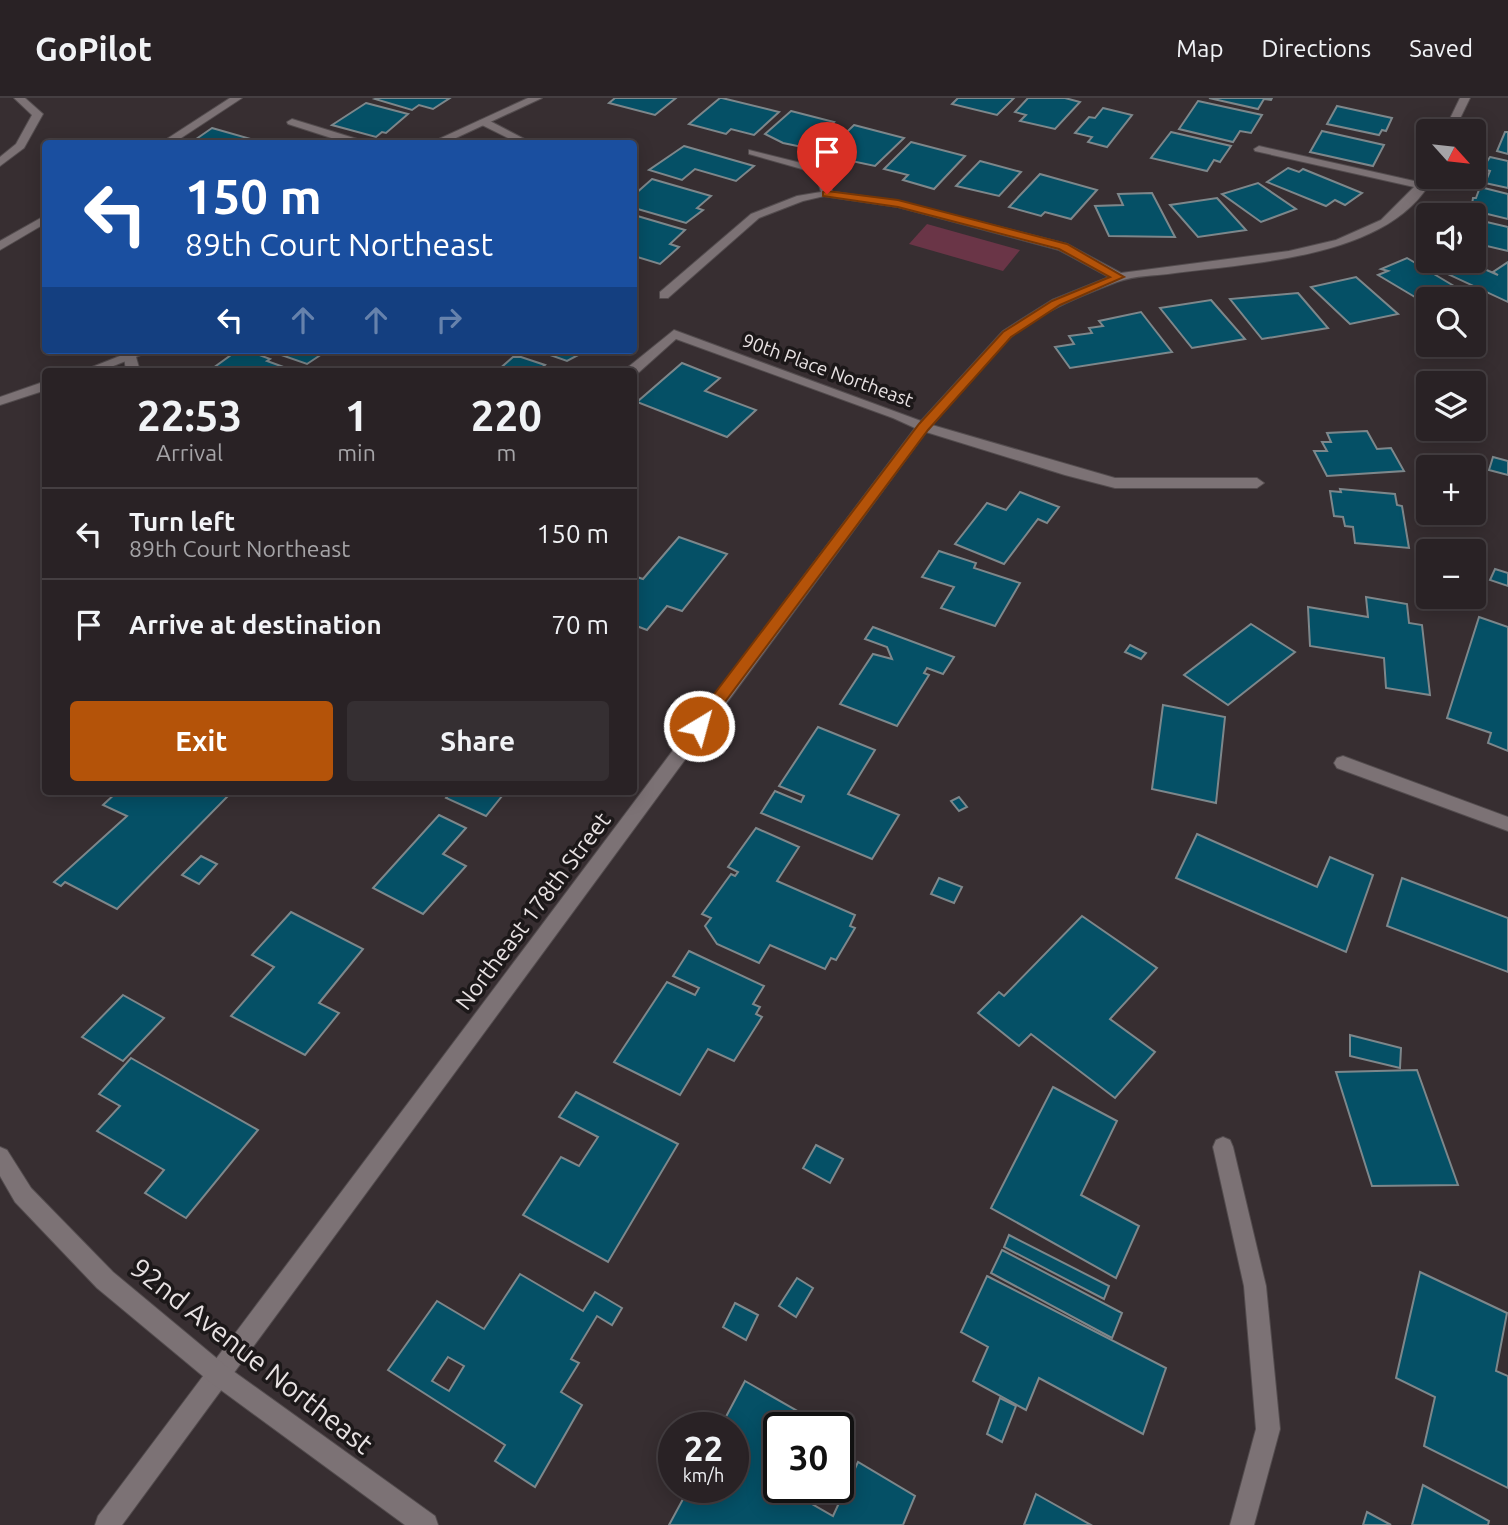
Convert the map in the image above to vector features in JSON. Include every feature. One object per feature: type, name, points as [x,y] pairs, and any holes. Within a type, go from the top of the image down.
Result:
[{"type":"street","points":[[0,163],[20,146],[38,114],[19,98]]},
{"type":"street","points":[[170,140],[237,98]]},
{"type":"street","points":[[442,140],[537,98]]},
{"type":"street","points":[[1455,119],[1465,98]]},
{"type":"street","points":[[292,122],[350,140]]},
{"type":"street","points":[[484,122],[521,140]]},
{"type":"street","points":[[1259,149],[1416,179]]},
{"type":"street","points":[[753,152],[813,169],[822,177],[827,194]]},
{"type":"street","name":"Northeast 178th Street","points":[[107,1525],[923,427],[1007,334],[1056,303],[1119,277],[1289,255],[1340,242],[1385,222],[1417,189]]},
{"type":"street","points":[[664,295],[755,216],[801,198],[827,194],[898,204],[1063,247],[1119,277]]},
{"type":"street","points":[[0,246],[42,220]]},
{"type":"street","name":"90th Place Northeast","points":[[635,368],[674,334],[898,415],[923,427],[1070,472],[1115,483],[1257,482]]},
{"type":"street","points":[[107,368],[132,364]]},
{"type":"street","points":[[0,401],[42,386]]},
{"type":"street","points":[[1343,763],[1508,824]]},
{"type":"street","points":[[1223,1147],[1255,1286],[1268,1429],[1242,1525]]},
{"type":"street","name":"92nd Avenue Northeast","points":[[0,1157],[23,1195],[105,1280],[218,1374],[426,1525]]},
{"type":"shaded area","points":[[927,224],[1020,250],[1003,271],[909,244]]},
{"type":"building","points":[[450,98],[433,109],[419,105],[412,110],[375,99]]},
{"type":"building","points":[[615,98],[676,98],[655,115],[609,103]]},
{"type":"building","points":[[720,98],[779,112],[754,135],[731,129],[726,134],[689,124]]},
{"type":"building","points":[[958,98],[1014,98],[997,115],[952,104]]},
{"type":"building","points":[[1028,98],[1065,98],[1080,102],[1055,129],[1020,121],[1026,115],[1015,112]]},
{"type":"building","points":[[1209,98],[1272,98],[1264,99],[1258,109]]},
{"type":"building","points":[[1198,101],[1262,115],[1251,133],[1240,131],[1233,142],[1179,129]]},
{"type":"building","points":[[366,103],[408,114],[386,133],[382,132],[376,137],[332,125]]},
{"type":"building","points":[[1337,106],[1392,118],[1386,131],[1382,130],[1379,135],[1327,124]]},
{"type":"building","points":[[1103,108],[1132,115],[1107,147],[1088,142],[1092,137],[1075,133],[1089,117],[1095,118]]},
{"type":"building","points":[[791,111],[834,122],[807,148],[783,143],[765,134]]},
{"type":"building","points":[[854,125],[904,138],[875,166],[823,155]]},
{"type":"building","points":[[212,128],[254,140],[195,140]]},
{"type":"building","points":[[1322,131],[1384,145],[1373,166],[1310,152]]},
{"type":"building","points":[[1171,132],[1231,146],[1220,162],[1214,160],[1207,171],[1151,158]]},
{"type":"building","points":[[1505,132],[1508,132],[1508,154],[1497,151]]},
{"type":"building","points":[[911,142],[965,156],[934,189],[903,180],[908,175],[884,169]]},
{"type":"building","points":[[684,146],[754,166],[736,181],[695,169],[682,180],[649,170]]},
{"type":"building","points":[[1490,157],[1508,161],[1508,188],[1486,183],[1490,171],[1486,170]]},
{"type":"building","points":[[980,161],[1021,172],[999,196],[956,186]]},
{"type":"building","points":[[1288,168],[1299,172],[1303,169],[1362,193],[1345,205],[1335,200],[1326,206],[1267,182]]},
{"type":"building","points":[[1040,174],[1097,190],[1071,219],[1045,212],[1041,216],[1009,207]]},
{"type":"building","points":[[652,179],[711,196],[697,208],[703,210],[686,223],[637,209],[637,192]]},
{"type":"building","points":[[1258,183],[1296,209],[1261,222],[1222,194]]},
{"type":"building","points":[[1479,189],[1508,194],[1508,219],[1486,214],[1486,203],[1472,203],[1473,198],[1476,198]]},
{"type":"building","points":[[1152,193],[1175,237],[1109,236],[1095,206],[1123,205],[1118,194]]},
{"type":"building","points":[[1217,198],[1246,230],[1198,237],[1170,205]]},
{"type":"building","points":[[637,216],[685,230],[670,244],[679,247],[660,264],[637,257]]},
{"type":"building","points":[[1486,222],[1508,227],[1508,251],[1486,246]]},
{"type":"building","points":[[1407,258],[1416,263],[1416,273],[1432,273],[1456,287],[1416,287],[1416,298],[1378,275],[1388,271],[1381,269]]},
{"type":"building","points":[[1508,262],[1508,302],[1486,292],[1486,287],[1476,287],[1445,273],[1486,273],[1486,270],[1498,275],[1493,272]]},
{"type":"building","points":[[1356,277],[1398,314],[1350,324],[1311,287]]},
{"type":"building","points":[[1298,293],[1328,328],[1262,339],[1230,299]]},
{"type":"building","points":[[1211,300],[1245,339],[1192,348],[1160,308]]},
{"type":"building","points":[[1141,312],[1172,352],[1070,368],[1055,347],[1074,344],[1069,336],[1092,333],[1089,328],[1103,326],[1099,321]]},
{"type":"building","points":[[232,354],[257,354],[286,368],[213,368]]},
{"type":"building","points":[[278,354],[322,354],[307,364]]},
{"type":"building","points":[[547,354],[580,354],[567,361]]},
{"type":"building","points":[[513,357],[545,365],[542,368],[500,368]]},
{"type":"building","points":[[682,363],[720,378],[705,391],[756,410],[727,437],[637,402]]},
{"type":"building","points":[[1367,431],[1377,449],[1391,448],[1404,471],[1327,476],[1314,451],[1327,451],[1322,442],[1331,442],[1327,433]]},
{"type":"building","points":[[1493,457],[1508,461],[1508,475],[1489,470]]},
{"type":"building","points":[[1340,489],[1395,494],[1397,505],[1402,506],[1409,548],[1355,543],[1353,527],[1345,526],[1343,517],[1334,516],[1330,491],[1341,492]]},
{"type":"building","points":[[1020,492],[1059,507],[1047,523],[1038,519],[1004,564],[955,544],[987,503],[1006,510]]},
{"type":"building","points":[[679,537],[727,554],[682,611],[667,606],[647,630],[637,626],[637,577],[643,579]]},
{"type":"building","points":[[939,551],[976,563],[974,568],[1020,583],[995,626],[941,608],[954,587],[922,577]]},
{"type":"building","points":[[1495,569],[1508,573],[1508,586],[1490,580]]},
{"type":"building","points":[[1366,597],[1407,604],[1409,623],[1422,625],[1430,695],[1386,688],[1384,658],[1310,646],[1308,607],[1368,617]]},
{"type":"building","points":[[1479,617],[1508,627],[1508,751],[1488,743],[1491,733],[1447,718]]},
{"type":"building","points":[[1251,624],[1295,652],[1228,705],[1184,675]]},
{"type":"building","points":[[873,627],[954,657],[943,674],[927,668],[924,673],[929,675],[897,726],[840,704],[873,654],[892,659],[887,647],[865,639]]},
{"type":"building","points":[[1130,645],[1146,653],[1141,659],[1125,652]]},
{"type":"building","points":[[1163,705],[1225,717],[1216,803],[1152,789]]},
{"type":"building","points":[[818,727],[875,750],[848,794],[899,815],[872,859],[761,813],[775,791],[801,802],[804,796],[779,786]]},
{"type":"building","points":[[114,795],[228,796],[117,909],[65,882],[61,886],[54,882],[127,816],[103,805]]},
{"type":"building","points":[[449,795],[502,796],[486,816],[446,798]]},
{"type":"building","points":[[959,797],[967,807],[959,811],[951,801]]},
{"type":"building","points":[[439,815],[466,828],[443,854],[466,866],[423,914],[373,888]]},
{"type":"building","points":[[756,828],[799,847],[777,881],[855,915],[850,926],[855,928],[836,960],[831,958],[825,969],[770,945],[759,963],[717,944],[705,926],[711,918],[702,914],[731,874],[735,876],[738,872],[728,867]]},
{"type":"building","points":[[1197,834],[1317,887],[1330,857],[1373,875],[1346,952],[1176,878]]},
{"type":"building","points":[[201,856],[217,864],[199,884],[182,875]]},
{"type":"building","points":[[939,878],[962,887],[954,903],[931,894]]},
{"type":"building","points":[[1402,878],[1508,918],[1508,972],[1387,926]]},
{"type":"building","points":[[291,912],[363,949],[319,1003],[339,1013],[305,1055],[231,1016],[274,967],[252,955]]},
{"type":"building","points":[[1082,916],[1157,968],[1110,1019],[1155,1052],[1115,1098],[1031,1034],[1019,1046],[978,1013],[999,992],[1004,996]]},
{"type":"building","points":[[689,951],[764,986],[753,1004],[760,1007],[756,1014],[762,1017],[734,1061],[708,1049],[680,1095],[614,1062],[667,982],[695,995],[699,988],[673,976]]},
{"type":"building","points":[[123,995],[164,1018],[123,1061],[82,1037]]},
{"type":"building","points":[[1350,1035],[1401,1048],[1400,1068],[1350,1056]]},
{"type":"building","points":[[131,1058],[258,1130],[186,1218],[145,1193],[164,1170],[97,1131],[120,1106],[99,1094]]},
{"type":"building","points":[[1417,1070],[1458,1185],[1372,1186],[1336,1072]]},
{"type":"building","points":[[1053,1087],[1117,1121],[1081,1195],[1139,1226],[1116,1278],[991,1208]]},
{"type":"building","points":[[576,1092],[678,1144],[608,1262],[523,1215],[561,1157],[579,1166],[598,1137],[559,1117]]},
{"type":"building","points":[[816,1145],[843,1159],[830,1183],[803,1168]]},
{"type":"building","points":[[1009,1235],[1109,1286],[1104,1299],[1004,1247]]},
{"type":"building","points":[[1002,1250],[1122,1313],[1112,1338],[991,1273]]},
{"type":"building","points":[[1420,1272],[1507,1313],[1496,1371],[1508,1376],[1508,1488],[1424,1446],[1435,1397],[1396,1378]]},
{"type":"building","points":[[520,1274],[583,1311],[595,1292],[622,1308],[612,1325],[597,1316],[571,1359],[579,1363],[561,1392],[582,1405],[535,1487],[495,1461],[505,1445],[388,1370],[437,1301],[484,1329]],"holes":[[[448,1357],[464,1366],[449,1391],[432,1381]]]},
{"type":"building","points":[[987,1276],[1166,1368],[1143,1434],[1039,1378],[1026,1410],[973,1381],[988,1347],[961,1332]]},
{"type":"building","points":[[797,1278],[813,1288],[796,1317],[779,1306]]},
{"type":"building","points":[[735,1303],[758,1315],[746,1340],[723,1327]]},
{"type":"building","points":[[745,1381],[799,1412],[763,1412],[763,1503],[810,1503],[833,1516],[839,1503],[854,1503],[854,1471],[858,1462],[915,1496],[903,1525],[669,1525],[681,1503],[749,1503],[749,1412],[729,1412]]},
{"type":"building","points":[[1000,1398],[1016,1406],[1002,1442],[987,1434]]},
{"type":"building","points":[[1423,1485],[1489,1521],[1488,1525],[1412,1525]]},
{"type":"building","points":[[1036,1494],[1091,1525],[1024,1525]]},
{"type":"building","points":[[1367,1512],[1391,1525],[1363,1525]]},
{"type":"route","points":[[699,726],[923,427],[1007,334],[1056,303],[1119,277],[1063,247],[898,204],[827,194]]}]
